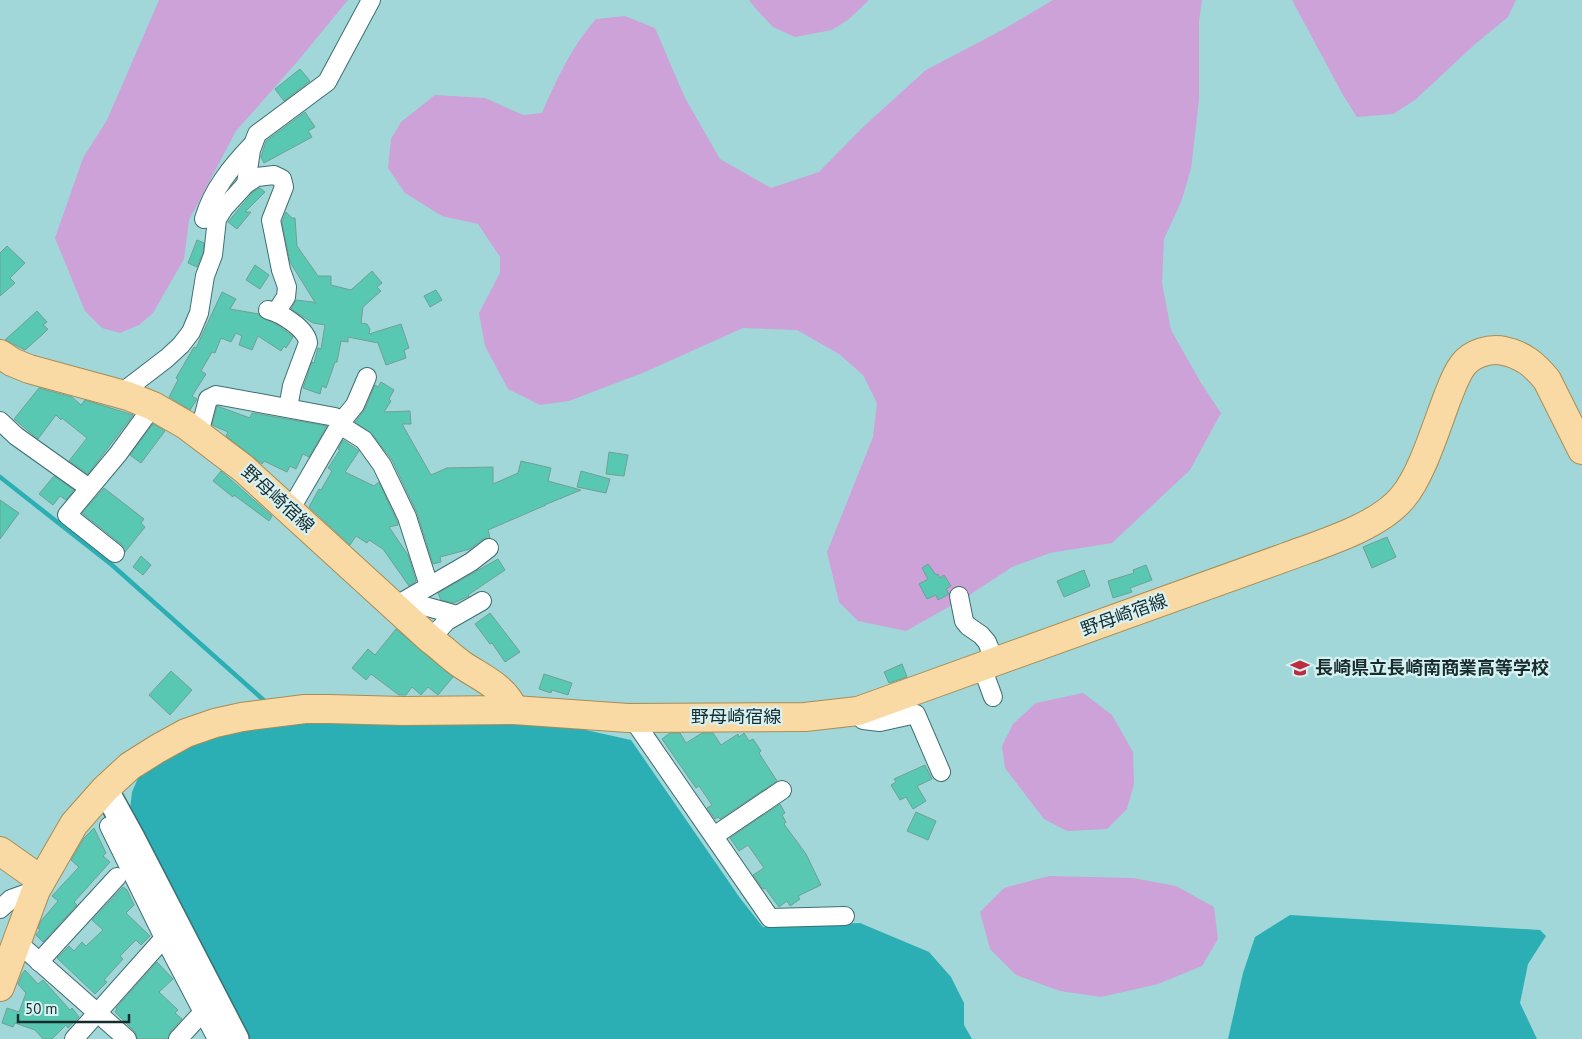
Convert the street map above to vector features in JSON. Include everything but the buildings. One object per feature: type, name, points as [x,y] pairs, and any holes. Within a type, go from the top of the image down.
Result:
[{"type":"main road","name":"野母崎宿線","points":[[0,987],[39,885],[74,824],[105,789],[130,766],[186,733],[215,723],[295,710],[328,708],[404,711],[514,710],[632,718],[805,717],[858,711],[1286,557],[1347,533],[1379,517],[1393,508],[1404,497],[1415,478],[1463,365],[1484,351],[1498,350],[1513,353],[1523,357],[1540,372],[1547,380],[1582,450]]},
{"type":"main road","name":"野母崎宿線","points":[[3,360],[120,394],[153,406],[199,434],[244,469],[430,639],[461,664],[499,688],[510,701],[514,710]]},
{"type":"main road","points":[[0,851],[39,885]]},
{"type":"street","points":[[246,184],[253,144],[257,134],[327,82],[371,0]]},
{"type":"street","points":[[204,219],[207,205],[231,168],[253,144]]},
{"type":"street","points":[[120,394],[167,358],[191,332],[199,313],[205,276],[213,255],[218,219],[224,208],[246,184],[257,177],[274,175],[278,176],[284,183],[271,220],[281,270],[287,287],[286,297],[272,311],[302,330],[308,337],[308,343],[292,386],[288,408]]},
{"type":"street","points":[[290,510],[341,423],[355,405],[367,377]]},
{"type":"street","points":[[199,434],[208,399],[216,395],[335,417],[364,440],[382,465],[407,517],[429,586]]},
{"type":"street","points":[[115,553],[67,514],[118,454],[153,406]]},
{"type":"street","points":[[0,421],[16,436],[89,488]]},
{"type":"street","points":[[400,610],[429,586],[471,562],[489,548]]},
{"type":"street","points":[[959,596],[964,621],[987,642],[994,697]]},
{"type":"street","points":[[430,639],[447,620],[482,602]]},
{"type":"street","points":[[400,610],[418,604],[457,616]]},
{"type":"street","points":[[858,711],[863,720],[880,722],[916,714],[941,772]]},
{"type":"street","points":[[632,718],[770,918],[845,916]]},
{"type":"street","points":[[105,789],[236,1039]]},
{"type":"street","points":[[714,836],[782,790]]},
{"type":"street","points":[[109,826],[164,938],[217,1039]]},
{"type":"street","points":[[39,962],[117,877]]},
{"type":"street","points":[[0,909],[11,899],[39,885]]},
{"type":"street","points":[[74,1039],[164,938]]},
{"type":"street","points":[[16,942],[126,1039]]},
{"type":"street","points":[[178,1039],[203,1012]]},
{"type":"shaded area","points":[[159,0],[348,0],[297,62],[236,131],[189,220],[184,259],[153,313],[139,325],[120,333],[102,328],[85,311],[55,238],[83,158],[107,120]]},
{"type":"shaded area","points":[[749,0],[869,0],[849,19],[832,30],[795,37],[773,27]]},
{"type":"shaded area","points":[[1053,0],[1202,0],[1199,21],[1199,100],[1191,169],[1181,202],[1164,239],[1162,283],[1171,330],[1201,383],[1221,413],[1190,470],[1112,543],[1050,553],[1012,567],[968,596],[906,631],[858,621],[839,602],[827,552],[873,437],[877,403],[863,375],[839,354],[797,330],[743,328],[645,372],[569,401],[540,405],[508,389],[485,346],[479,313],[500,273],[500,257],[478,224],[442,216],[405,193],[388,168],[391,139],[401,122],[435,95],[485,98],[523,115],[542,113],[565,64],[587,29],[596,19],[625,16],[655,28],[685,98],[720,159],[771,188],[819,172],[863,127],[926,70],[1004,29]]},
{"type":"shaded area","points":[[1292,0],[1516,0],[1508,17],[1474,45],[1415,100],[1393,114],[1357,117],[1343,95]]},
{"type":"shaded area","points":[[1083,693],[1112,715],[1133,752],[1134,784],[1127,809],[1107,829],[1067,831],[1044,819],[1005,768],[1002,746],[1013,724],[1036,703]]},
{"type":"shaded area","points":[[1049,876],[1133,878],[1176,886],[1214,907],[1218,939],[1202,966],[1158,984],[1101,997],[1060,991],[1016,975],[990,949],[980,912],[1004,888]]},
{"type":"water","points":[[267,721],[545,721],[631,740],[740,898],[763,927],[860,923],[929,952],[951,977],[964,1003],[964,1025],[972,1039],[246,1039],[154,860],[130,809],[132,792],[143,767],[160,755]]},
{"type":"water","points":[[1290,915],[1540,930],[1546,936],[1528,964],[1520,1003],[1537,1039],[1228,1039],[1243,973],[1255,937]]},
{"type":"waterway","points":[[0,477],[112,565],[268,704]]},
{"type":"place","name":"長崎県立長崎南商業高等学校","points":[[1300,668]]}]
